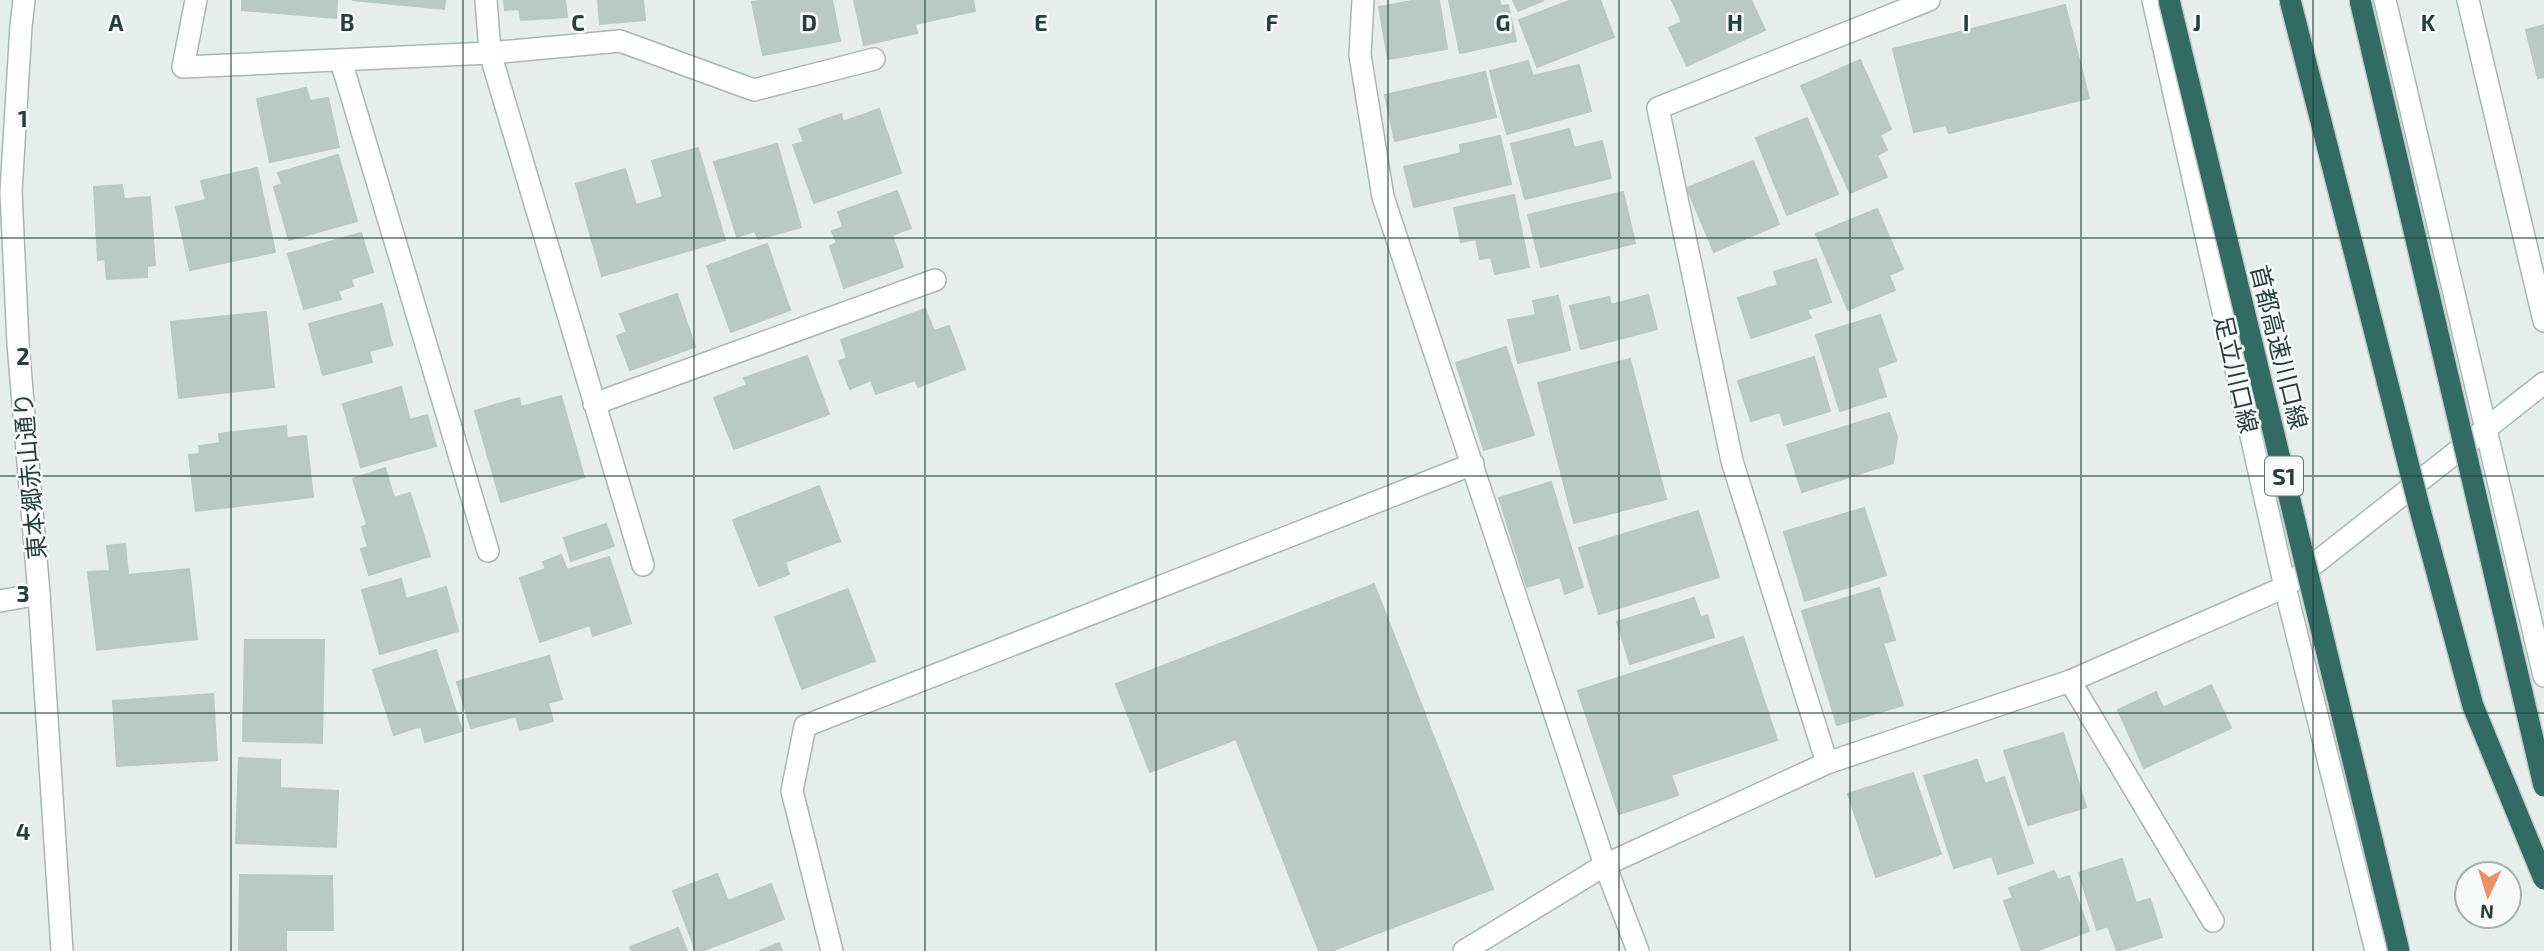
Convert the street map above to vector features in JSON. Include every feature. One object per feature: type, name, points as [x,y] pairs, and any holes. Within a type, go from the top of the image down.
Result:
[{"type":"highway","name":"首都高速川口線","points":[[2169,0],[2399,951]]},
{"type":"highway","points":[[2290,0],[2473,706],[2544,878]]},
{"type":"highway","points":[[2360,0],[2544,786]]},
{"type":"street","name":"東本郷赤山通り","points":[[24,0],[6,192],[39,594],[62,951]]},
{"type":"street","points":[[196,0],[183,67],[490,53],[620,41],[754,90],[874,59]]},
{"type":"street","points":[[486,0],[490,53],[643,565]]},
{"type":"street","points":[[1363,0],[1360,55],[1383,197],[1605,865],[1638,951]]},
{"type":"street","points":[[1827,763],[1732,461],[1658,108],[1929,0]]},
{"type":"street","name":"足立川口線","points":[[2153,0],[2285,587],[2376,951]]},
{"type":"street","points":[[2385,0],[2544,676]]},
{"type":"street","points":[[2468,0],[2544,321]]},
{"type":"street","points":[[341,61],[488,551]]},
{"type":"street","points":[[594,404],[934,280]]},
{"type":"street","points":[[1464,951],[1605,865],[1827,763],[2070,681],[2285,587],[2544,383]]},
{"type":"street","points":[[832,951],[792,791],[805,726],[1473,464]]},
{"type":"street","points":[[0,601],[39,594]]},
{"type":"street","points":[[2070,681],[2213,921]]},
{"type":"building","points":[[242,0],[337,0],[336,18],[242,10]]},
{"type":"building","points":[[352,0],[445,0],[444,9]]},
{"type":"building","points":[[504,0],[565,0],[567,17],[521,20],[519,9],[505,10]]},
{"type":"building","points":[[598,0],[643,0],[645,20],[600,24]]},
{"type":"building","points":[[832,0],[840,41],[763,55],[752,2]]},
{"type":"building","points":[[854,0],[973,0],[975,11],[915,24],[917,33],[864,45]]},
{"type":"building","points":[[1417,0],[1439,0],[1447,49],[1388,59],[1379,7]]},
{"type":"building","points":[[1449,0],[1499,0],[1501,6],[1508,5],[1516,41],[1460,53]]},
{"type":"building","points":[[1513,0],[1544,0],[1518,11]]},
{"type":"building","points":[[1572,0],[1600,0],[1614,37],[1537,67],[1519,20]]},
{"type":"building","points":[[1672,0],[1751,0],[1765,30],[1687,66],[1669,28],[1682,22]]},
{"type":"building","points":[[2065,5],[2089,98],[1949,133],[1946,125],[1914,132],[1893,49]]},
{"type":"building","points":[[2544,25],[2544,77],[2538,78],[2526,30]]},
{"type":"building","points":[[1860,60],[1891,129],[1880,135],[1887,150],[1877,155],[1887,177],[1850,193],[1801,86]]},
{"type":"building","points":[[1528,61],[1533,76],[1579,65],[1591,111],[1507,134],[1490,71]]},
{"type":"building","points":[[1485,72],[1496,117],[1395,141],[1385,95]]},
{"type":"building","points":[[306,88],[310,101],[328,98],[339,147],[270,162],[257,99]]},
{"type":"building","points":[[879,109],[901,173],[814,203],[793,145],[804,142],[799,129],[841,114],[843,122]]},
{"type":"building","points":[[1807,118],[1838,194],[1787,215],[1756,138]]},
{"type":"building","points":[[1569,129],[1574,148],[1602,141],[1611,178],[1525,199],[1511,144]]},
{"type":"building","points":[[1500,136],[1511,184],[1414,207],[1404,167],[1461,153],[1460,145]]},
{"type":"building","points":[[777,144],[801,227],[758,239],[755,231],[737,237],[714,162]]},
{"type":"building","points":[[698,148],[725,240],[602,276],[576,184],[625,169],[636,205],[663,197],[652,161]]},
{"type":"building","points":[[338,155],[357,221],[289,240],[274,187],[282,184],[278,173]]},
{"type":"building","points":[[1753,161],[1779,224],[1714,252],[1687,188]]},
{"type":"building","points":[[257,168],[275,252],[190,270],[176,207],[206,200],[201,181]]},
{"type":"building","points":[[122,185],[124,199],[150,197],[155,265],[147,266],[147,277],[107,279],[105,259],[98,260],[94,187]]},
{"type":"building","points":[[897,191],[911,228],[892,235],[903,267],[844,288],[830,246],[837,243],[832,231],[843,227],[838,212]]},
{"type":"building","points":[[1623,192],[1635,243],[1541,267],[1528,215]]},
{"type":"building","points":[[1514,195],[1529,267],[1495,274],[1491,257],[1480,259],[1476,239],[1461,242],[1454,208]]},
{"type":"building","points":[[1877,209],[1903,269],[1889,275],[1895,290],[1848,310],[1816,234]]},
{"type":"building","points":[[361,233],[373,272],[351,279],[353,286],[338,291],[341,299],[304,309],[288,254]]},
{"type":"building","points":[[767,244],[790,310],[731,332],[707,266]]},
{"type":"building","points":[[1816,259],[1831,302],[1807,310],[1811,318],[1751,338],[1738,298],[1778,285],[1774,272]]},
{"type":"building","points":[[677,294],[695,347],[630,370],[617,336],[627,332],[620,314]]},
{"type":"building","points":[[1648,295],[1657,329],[1581,349],[1570,306],[1609,297],[1611,305]]},
{"type":"building","points":[[1558,296],[1570,350],[1518,363],[1508,320],[1536,315],[1533,301]]},
{"type":"building","points":[[382,304],[392,345],[369,351],[372,362],[323,375],[309,324]]},
{"type":"building","points":[[925,309],[934,331],[949,326],[965,369],[918,387],[915,380],[876,394],[871,380],[850,389],[839,361],[847,358],[841,340]]},
{"type":"building","points":[[266,312],[274,387],[179,398],[171,322]]},
{"type":"building","points":[[1880,315],[1896,361],[1877,368],[1886,396],[1840,411],[1816,335]]},
{"type":"building","points":[[1506,347],[1534,435],[1484,450],[1456,363]]},
{"type":"building","points":[[807,356],[829,414],[734,449],[714,398],[747,385],[744,378]]},
{"type":"building","points":[[1814,357],[1830,411],[1784,425],[1780,412],[1751,421],[1738,381]]},
{"type":"building","points":[[1630,359],[1666,499],[1574,523],[1538,383]]},
{"type":"building","points":[[401,387],[410,420],[427,415],[436,446],[361,467],[343,404]]},
{"type":"building","points":[[561,396],[584,477],[501,502],[475,411],[519,398],[521,407]]},
{"type":"building","points":[[1889,413],[1897,437],[1893,463],[1802,492],[1787,445]]},
{"type":"building","points":[[286,426],[287,438],[306,436],[313,497],[196,511],[189,455],[200,454],[199,446],[220,443],[219,434]]},
{"type":"building","points":[[385,468],[394,498],[410,493],[430,556],[369,575],[361,549],[368,547],[362,527],[367,525],[353,479]]},
{"type":"building","points":[[1551,482],[1583,587],[1565,594],[1560,577],[1527,587],[1499,498]]},
{"type":"building","points":[[819,486],[840,541],[785,562],[789,574],[759,586],[733,520]]},
{"type":"building","points":[[1864,508],[1886,575],[1805,601],[1784,532]]},
{"type":"building","points":[[1698,511],[1719,577],[1599,614],[1579,548]]},
{"type":"building","points":[[606,524],[614,546],[571,561],[564,538]]},
{"type":"building","points":[[125,544],[128,575],[189,569],[197,639],[97,650],[88,572],[110,571],[107,546]]},
{"type":"building","points":[[561,555],[567,570],[609,557],[631,623],[593,636],[590,625],[540,642],[520,578],[546,569],[543,562]]},
{"type":"building","points":[[401,579],[406,599],[446,587],[458,631],[380,654],[362,590]]},
{"type":"building","points":[[1374,584],[1493,889],[1331,951],[1319,951],[1236,739],[1150,772],[1116,684]]},
{"type":"building","points":[[1879,588],[1895,640],[1883,643],[1903,705],[1837,725],[1802,611]]},
{"type":"building","points":[[848,589],[875,661],[802,689],[775,617]]},
{"type":"building","points":[[1694,598],[1701,618],[1707,615],[1714,637],[1630,664],[1617,622]]},
{"type":"building","points":[[1743,637],[1777,740],[1671,775],[1678,795],[1619,814],[1578,691]]},
{"type":"building","points":[[245,640],[324,640],[322,743],[243,741]]},
{"type":"building","points":[[436,650],[462,731],[425,742],[421,726],[394,735],[373,670]]},
{"type":"building","points":[[549,656],[562,699],[548,703],[553,721],[520,730],[516,716],[471,728],[457,682]]},
{"type":"building","points":[[2211,685],[2231,728],[2144,768],[2118,710],[2156,692],[2163,708]]},
{"type":"building","points":[[213,694],[217,760],[117,766],[113,701]]},
{"type":"building","points":[[2063,733],[2086,807],[2028,825],[2004,751]]},
{"type":"building","points":[[239,758],[280,760],[280,788],[338,791],[336,847],[236,843]]},
{"type":"building","points":[[1977,760],[1985,784],[2004,777],[2033,863],[1998,874],[1992,856],[1954,868],[1924,776]]},
{"type":"building","points":[[1913,773],[1941,854],[1876,877],[1848,794]]},
{"type":"building","points":[[2122,859],[2136,903],[2150,899],[2162,937],[2117,951],[2108,926],[2097,930],[2079,873]]},
{"type":"building","points":[[2054,871],[2058,880],[2069,876],[2089,931],[2036,951],[2022,951],[2004,901],[2013,898],[2009,888]]},
{"type":"building","points":[[717,874],[728,901],[771,884],[784,919],[696,951],[673,891]]},
{"type":"building","points":[[240,875],[332,876],[333,930],[286,930],[286,950],[239,950]]},
{"type":"building","points":[[678,928],[687,951],[632,951],[630,947]]},
{"type":"building","points":[[779,943],[782,951],[759,951]]}]
